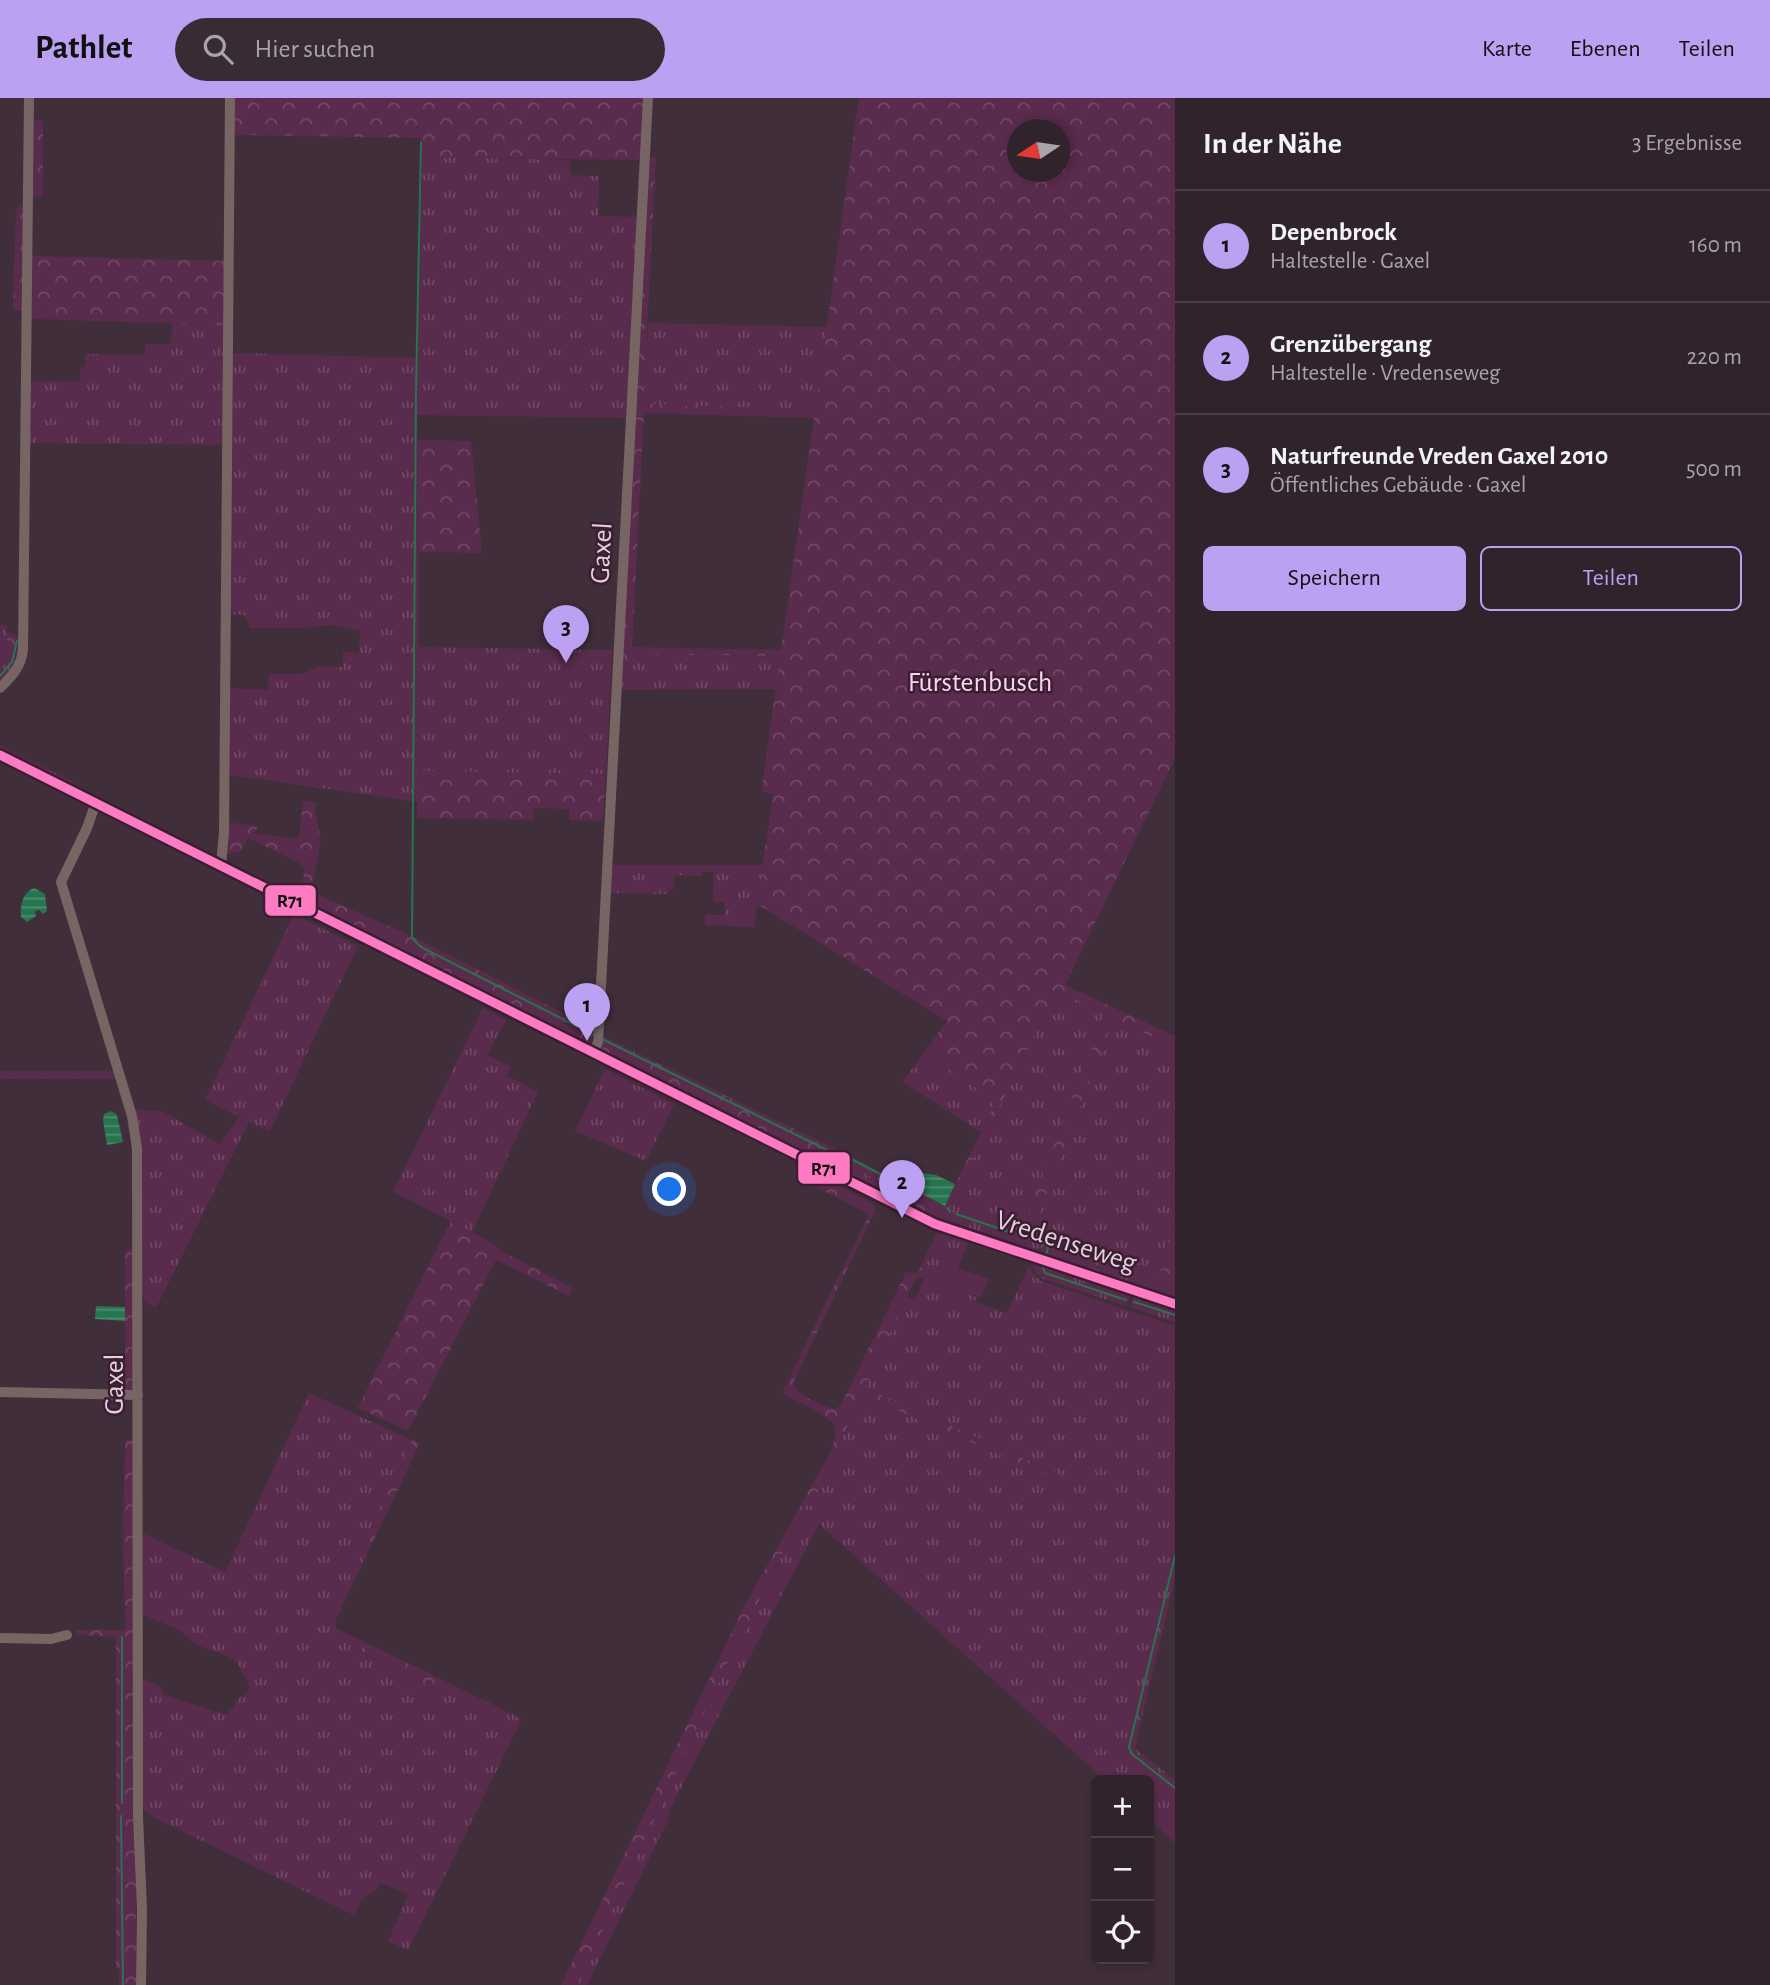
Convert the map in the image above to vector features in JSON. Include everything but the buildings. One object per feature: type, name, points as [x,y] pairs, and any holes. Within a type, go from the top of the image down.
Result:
[{"type":"main road","name":"Vredenseweg","points":[[941,1227],[1175,1304]]},
{"type":"street","points":[[0,688],[15,672],[23,649],[29,98]]},
{"type":"street","points":[[221,865],[225,804],[230,98]]},
{"type":"street","name":"Gaxel","points":[[594,1052],[598,1042],[648,98]]},
{"type":"street","points":[[0,755],[941,1227]]},
{"type":"street","name":"Gaxel","points":[[96,802],[87,828],[61,882],[132,1116],[136,1139],[141,1985]]},
{"type":"street","points":[[0,1392],[138,1395]]},
{"type":"street","points":[[0,1638],[51,1639],[67,1635]]},
{"type":"green space","points":[[234,98],[645,98],[642,160],[422,157],[422,138],[233,135]]},
{"type":"green space","name":"Fürstenbusch","points":[[859,98],[1175,98],[1175,758],[1065,985],[1175,1036],[1175,1046],[1120,1023],[1111,1026],[1036,1221],[1032,1220],[1028,1232],[1021,1230],[1105,1014],[1056,991],[944,1220],[1110,1274],[1109,1279],[942,1224],[890,1187],[844,1162],[848,1155],[897,1181],[916,1177],[921,1192],[945,1206],[996,1101],[924,1053],[947,1021],[757,904],[773,794],[762,792],[762,788],[780,656],[632,654],[631,674],[622,674],[649,157],[656,157],[643,404],[815,410]],"holes":[[[644,413],[814,418],[781,650],[632,647]]]},
{"type":"green space","points":[[43,120],[43,196],[33,197],[34,121]]},
{"type":"green space","points":[[422,157],[570,160],[570,175],[599,176],[598,216],[639,217],[629,418],[417,415],[419,647],[612,650],[606,774],[418,771],[417,802],[231,775],[228,773],[229,688],[268,690],[269,674],[303,674],[320,666],[343,667],[343,652],[359,653],[360,631],[333,625],[249,628],[249,622],[244,615],[230,614],[231,353],[418,358]]},
{"type":"green space","points":[[24,203],[23,311],[13,310],[16,208]]},
{"type":"green space","points":[[32,256],[227,261],[226,325],[31,318]]},
{"type":"green space","points":[[172,322],[226,325],[226,445],[30,443],[30,381],[80,381],[80,367],[85,367],[85,354],[145,355],[145,344],[171,344]]},
{"type":"green space","points":[[648,323],[827,327],[815,410],[643,404]]},
{"type":"green space","points":[[417,440],[471,441],[482,553],[419,552]]},
{"type":"green space","points":[[0,625],[7,625],[6,663],[18,645],[16,635],[21,635],[20,656],[0,685]]},
{"type":"green space","points":[[7,633],[16,635],[17,649],[12,662],[6,664]]},
{"type":"green space","points":[[632,654],[780,656],[776,689],[621,690],[622,674],[631,674]]},
{"type":"green space","points":[[0,746],[74,782],[69,785],[0,751]]},
{"type":"green space","points":[[417,771],[606,774],[603,821],[569,820],[569,809],[534,808],[533,820],[417,818]]},
{"type":"green space","points":[[303,801],[317,803],[315,811],[321,840],[311,892],[416,938],[592,1028],[591,1044],[299,898],[305,869],[301,864],[248,838],[241,851],[227,854],[227,822],[259,827],[253,833],[299,839]]},
{"type":"green space","points":[[612,865],[763,865],[754,927],[705,925],[705,915],[725,915],[724,902],[713,902],[714,872],[701,872],[702,876],[674,875],[674,889],[669,889],[668,894],[611,893]]},
{"type":"green space","points":[[294,914],[358,946],[270,1131],[249,1122],[156,1308],[145,1301],[141,1294],[134,1112],[137,1109],[163,1112],[220,1144],[239,1117],[205,1100]]},
{"type":"green space","points":[[1056,991],[1105,1014],[1022,1229],[1032,1220],[1036,1221],[1111,1026],[1120,1023],[1175,1046],[1175,1221],[1163,1255],[1156,1294],[1109,1279],[1110,1274],[944,1220]]},
{"type":"green space","points":[[483,1008],[506,1020],[487,1055],[511,1067],[507,1076],[538,1092],[472,1232],[393,1192]]},
{"type":"green space","points":[[603,1036],[842,1152],[831,1166],[602,1050]]},
{"type":"green space","points":[[924,1053],[994,1098],[996,1101],[981,1132],[902,1082]]},
{"type":"green space","points":[[605,1069],[674,1104],[646,1161],[575,1131]]},
{"type":"green space","points":[[0,1071],[114,1071],[116,1079],[0,1079]]},
{"type":"green space","points":[[844,1162],[890,1187],[906,1199],[903,1204],[843,1173]]},
{"type":"green space","points":[[799,1166],[874,1204],[875,1211],[794,1381],[794,1387],[823,1405],[835,1409],[841,1405],[906,1272],[917,1274],[937,1233],[941,1234],[916,1278],[865,1388],[1059,1474],[1056,1479],[862,1395],[818,1488],[817,1508],[807,1504],[710,1700],[577,1985],[561,1985],[745,1605],[829,1455],[834,1441],[836,1431],[832,1423],[820,1413],[782,1393],[869,1214],[794,1176]]},
{"type":"green space","points":[[451,1221],[491,1242],[501,1251],[573,1288],[569,1296],[496,1260],[408,1431],[358,1408]]},
{"type":"green space","points":[[1175,1221],[1175,1300],[1156,1294],[1163,1256]]},
{"type":"green space","points":[[941,1234],[968,1243],[958,1268],[952,1266],[944,1286],[977,1297],[977,1303],[1007,1313],[1029,1266],[1041,1281],[1175,1326],[1175,1579],[1135,1746],[1175,1780],[1175,1843],[1154,1824],[1154,1775],[1099,1775],[819,1524],[671,1807],[667,1822],[587,1985],[577,1985],[710,1700],[808,1503],[817,1508],[818,1488],[862,1395],[1057,1479],[1058,1473],[865,1388],[907,1297],[915,1300],[924,1279],[919,1277]]},
{"type":"green space","points":[[125,1250],[133,1250],[134,1387],[125,1391]]},
{"type":"green space","points":[[1031,1263],[1131,1293],[1126,1306],[1043,1279]]},
{"type":"green space","points":[[952,1266],[989,1279],[981,1298],[944,1286]]},
{"type":"green space","points":[[1134,1296],[1175,1307],[1175,1323],[1130,1307]]},
{"type":"green space","points":[[309,1393],[412,1440],[362,1547],[368,1552],[336,1619],[336,1628],[364,1642],[361,1653],[445,1694],[451,1684],[522,1719],[408,1950],[388,1941],[408,1895],[380,1882],[376,1890],[362,1899],[354,1915],[153,1817],[143,1809],[142,1679],[160,1686],[164,1695],[227,1715],[250,1687],[238,1664],[230,1657],[197,1645],[179,1630],[142,1614],[142,1533],[225,1572]]},
{"type":"green space","points":[[125,1440],[134,1440],[136,1985],[119,1985],[119,1969],[116,1969],[116,1637],[79,1635],[75,1630],[125,1630]]},
{"type":"green space","points":[[412,1440],[420,1443],[368,1552],[361,1548]]},
{"type":"green space","points":[[364,1642],[451,1684],[445,1694],[361,1652]]},
{"type":"shaded area","points":[[34,888],[45,894],[47,911],[43,914],[39,910],[35,911],[36,916],[27,922],[21,917],[22,904],[24,896]]},
{"type":"shaded area","points":[[111,1111],[117,1115],[123,1142],[107,1145],[103,1120],[104,1114]]},
{"type":"shaded area","points":[[922,1173],[936,1175],[955,1184],[945,1206],[918,1192],[915,1179]]},
{"type":"shaded area","points":[[96,1306],[125,1307],[125,1321],[95,1319]]},
{"type":"waterway","points":[[421,142],[416,391],[412,938],[421,947],[594,1035]]},
{"type":"waterway","points":[[0,676],[12,662],[17,641]]},
{"type":"waterway","points":[[602,1039],[831,1152],[896,1182],[916,1186]]},
{"type":"waterway","points":[[947,1208],[950,1211]]},
{"type":"waterway","points":[[956,1214],[1012,1233]]},
{"type":"waterway","points":[[1020,1235],[1046,1245],[1046,1255]]},
{"type":"waterway","points":[[1043,1267],[1045,1273],[1126,1300]]},
{"type":"waterway","points":[[1134,1302],[1175,1315]]},
{"type":"waterway","points":[[1175,1556],[1129,1747],[1132,1754],[1175,1788]]},
{"type":"waterway","points":[[122,1637],[122,1803]]},
{"type":"waterway","points":[[121,1816],[123,1985]]},
{"type":"transit line","name":"R71","points":[[0,755],[935,1224],[1175,1304]]},
{"type":"place","name":"Naturfreunde Vreden Gaxel 2010","points":[[566,663]]},
{"type":"place","name":"Depenbrock","points":[[587,1041]]},
{"type":"place","name":"Grenzübergang","points":[[902,1218]]}]
